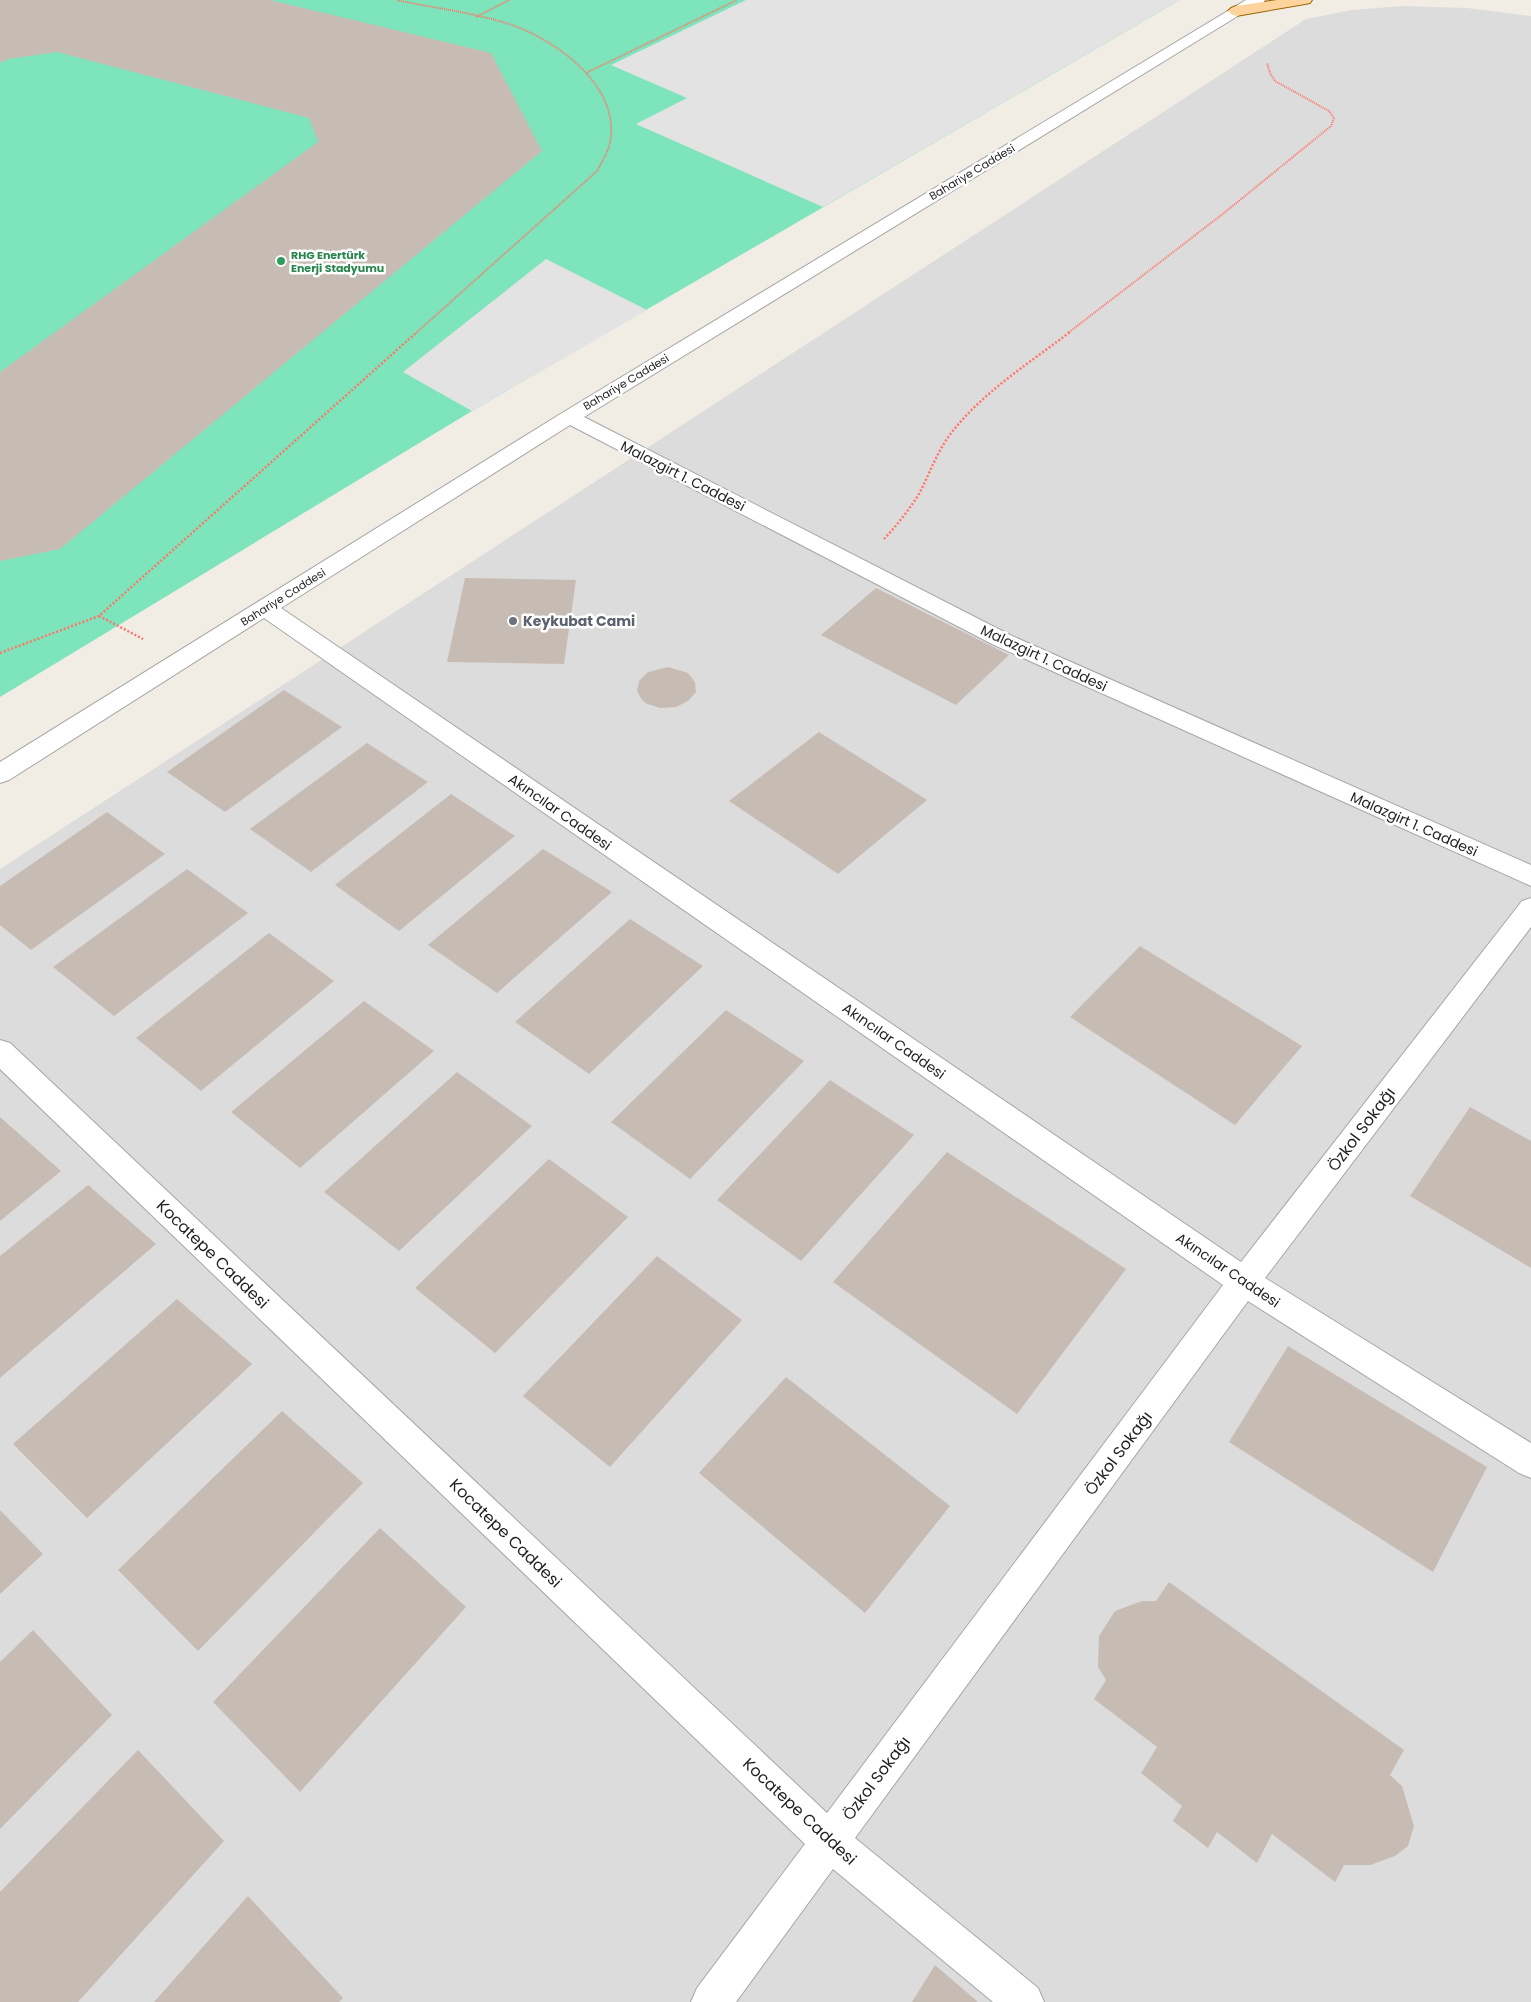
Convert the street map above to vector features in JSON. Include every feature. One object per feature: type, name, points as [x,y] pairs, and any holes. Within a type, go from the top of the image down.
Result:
[{"type":"main road","points":[[1239,6],[1305,0]]},
{"type":"street","name":"Bahariye Caddesi","points":[[0,774],[569,417],[1239,6],[1258,0]]},
{"type":"street","name":"Malazgirt 1. Caddesi","points":[[569,417],[1002,640],[1531,876]]},
{"type":"street","name":"Akıncılar Caddesi","points":[[265,608],[1244,1282],[1531,1462]]},
{"type":"street","name":"Özkol Sokağı","points":[[710,2002],[1244,1282],[1531,908]]},
{"type":"street","name":"Kocatepe Caddesi","points":[[0,1051],[829,1841],[1024,2002]]},
{"type":"path","points":[[0,653],[99,616],[597,171],[611,134],[610,117],[605,102],[586,73],[571,58],[531,34],[507,24],[397,0]]},
{"type":"path","points":[[476,17],[509,0]]},
{"type":"path","points":[[586,73],[738,0]]},
{"type":"path","points":[[856,565],[900,521],[919,493],[932,463],[950,436],[994,390],[1224,213],[1331,126],[1334,122],[1334,117],[1328,110],[1285,88],[1274,80],[1267,63]]},
{"type":"shaded area","points":[[746,0],[1180,0],[823,207],[636,124],[687,98],[611,65]]},
{"type":"shaded area","points":[[1403,6],[1467,8],[1531,16],[1531,2002],[0,2002],[0,869],[1306,19],[1352,10]]},
{"type":"shaded area","points":[[546,259],[647,310],[472,411],[403,372]]},
{"type":"green space","points":[[0,0],[1180,0],[472,411],[0,697]]},
{"type":"building","name":"RHG Enertürk Enerji Stadyumu","points":[[0,0],[270,0],[491,53],[542,151],[60,549],[0,561],[0,372],[318,142],[309,118],[57,52],[8,59],[0,63]]},
{"type":"building","name":"Keykubat Cami","points":[[465,578],[576,580],[564,664],[447,662]]},
{"type":"building","points":[[876,588],[1009,655],[956,705],[821,635]]},
{"type":"building","points":[[668,667],[688,673],[695,682],[696,692],[688,701],[676,707],[661,708],[647,704],[642,700],[637,691],[639,681],[648,672]]},
{"type":"building","points":[[284,690],[342,727],[225,812],[167,772]]},
{"type":"building","points":[[819,732],[927,800],[838,874],[729,801]]},
{"type":"building","points":[[367,743],[428,782],[311,872],[250,829]]},
{"type":"building","points":[[451,794],[515,836],[399,931],[335,885]]},
{"type":"building","points":[[107,812],[165,854],[31,950],[0,925],[0,886]]},
{"type":"building","points":[[543,849],[612,892],[497,993],[428,945]]},
{"type":"building","points":[[187,869],[248,913],[114,1016],[53,967]]},
{"type":"building","points":[[630,919],[703,966],[589,1074],[515,1022]]},
{"type":"building","points":[[269,933],[334,981],[201,1091],[136,1038]]},
{"type":"building","points":[[1140,946],[1302,1046],[1235,1125],[1070,1017]]},
{"type":"building","points":[[364,1001],[434,1051],[300,1168],[231,1112]]},
{"type":"building","points":[[726,1010],[804,1061],[690,1179],[611,1122]]},
{"type":"building","points":[[457,1072],[532,1126],[399,1251],[324,1192]]},
{"type":"building","points":[[830,1080],[914,1135],[801,1261],[717,1200]]},
{"type":"building","points":[[1470,1107],[1531,1141],[1531,1268],[1410,1196]]},
{"type":"building","points":[[0,1117],[61,1171],[0,1221]]},
{"type":"building","points":[[947,1152],[1126,1269],[1017,1414],[833,1282]]},
{"type":"building","points":[[549,1159],[628,1217],[495,1353],[415,1288]]},
{"type":"building","points":[[88,1185],[156,1244],[0,1378],[0,1256]]},
{"type":"building","points":[[657,1256],[742,1320],[610,1467],[523,1396]]},
{"type":"building","points":[[177,1299],[252,1364],[87,1518],[13,1444]]},
{"type":"building","points":[[1288,1346],[1487,1467],[1433,1572],[1229,1442]]},
{"type":"building","points":[[786,1377],[950,1506],[865,1613],[699,1473]]},
{"type":"building","points":[[282,1411],[363,1483],[198,1651],[118,1570]]},
{"type":"building","points":[[0,1510],[43,1554],[0,1594]]},
{"type":"building","points":[[380,1528],[466,1607],[300,1792],[213,1702]]},
{"type":"building","points":[[1169,1582],[1404,1750],[1390,1775],[1402,1786],[1414,1826],[1408,1846],[1395,1856],[1370,1865],[1344,1865],[1335,1882],[1272,1834],[1257,1863],[1217,1832],[1208,1848],[1173,1821],[1182,1806],[1141,1773],[1157,1747],[1094,1699],[1106,1680],[1098,1667],[1099,1636],[1115,1611],[1142,1601],[1156,1601]]},
{"type":"building","points":[[33,1630],[112,1715],[0,1829],[0,1662]]},
{"type":"building","points":[[138,1750],[224,1841],[78,2002],[0,2002],[0,1892]]},
{"type":"building","points":[[248,1896],[343,1998],[339,2002],[154,2002]]},
{"type":"building","points":[[935,1965],[978,2002],[912,2002]]},
{"type":"place","name":"RHG Enertürk Enerji Stadyumu","points":[[281,261]]},
{"type":"place","name":"Keykubat Cami","points":[[513,621]]}]
